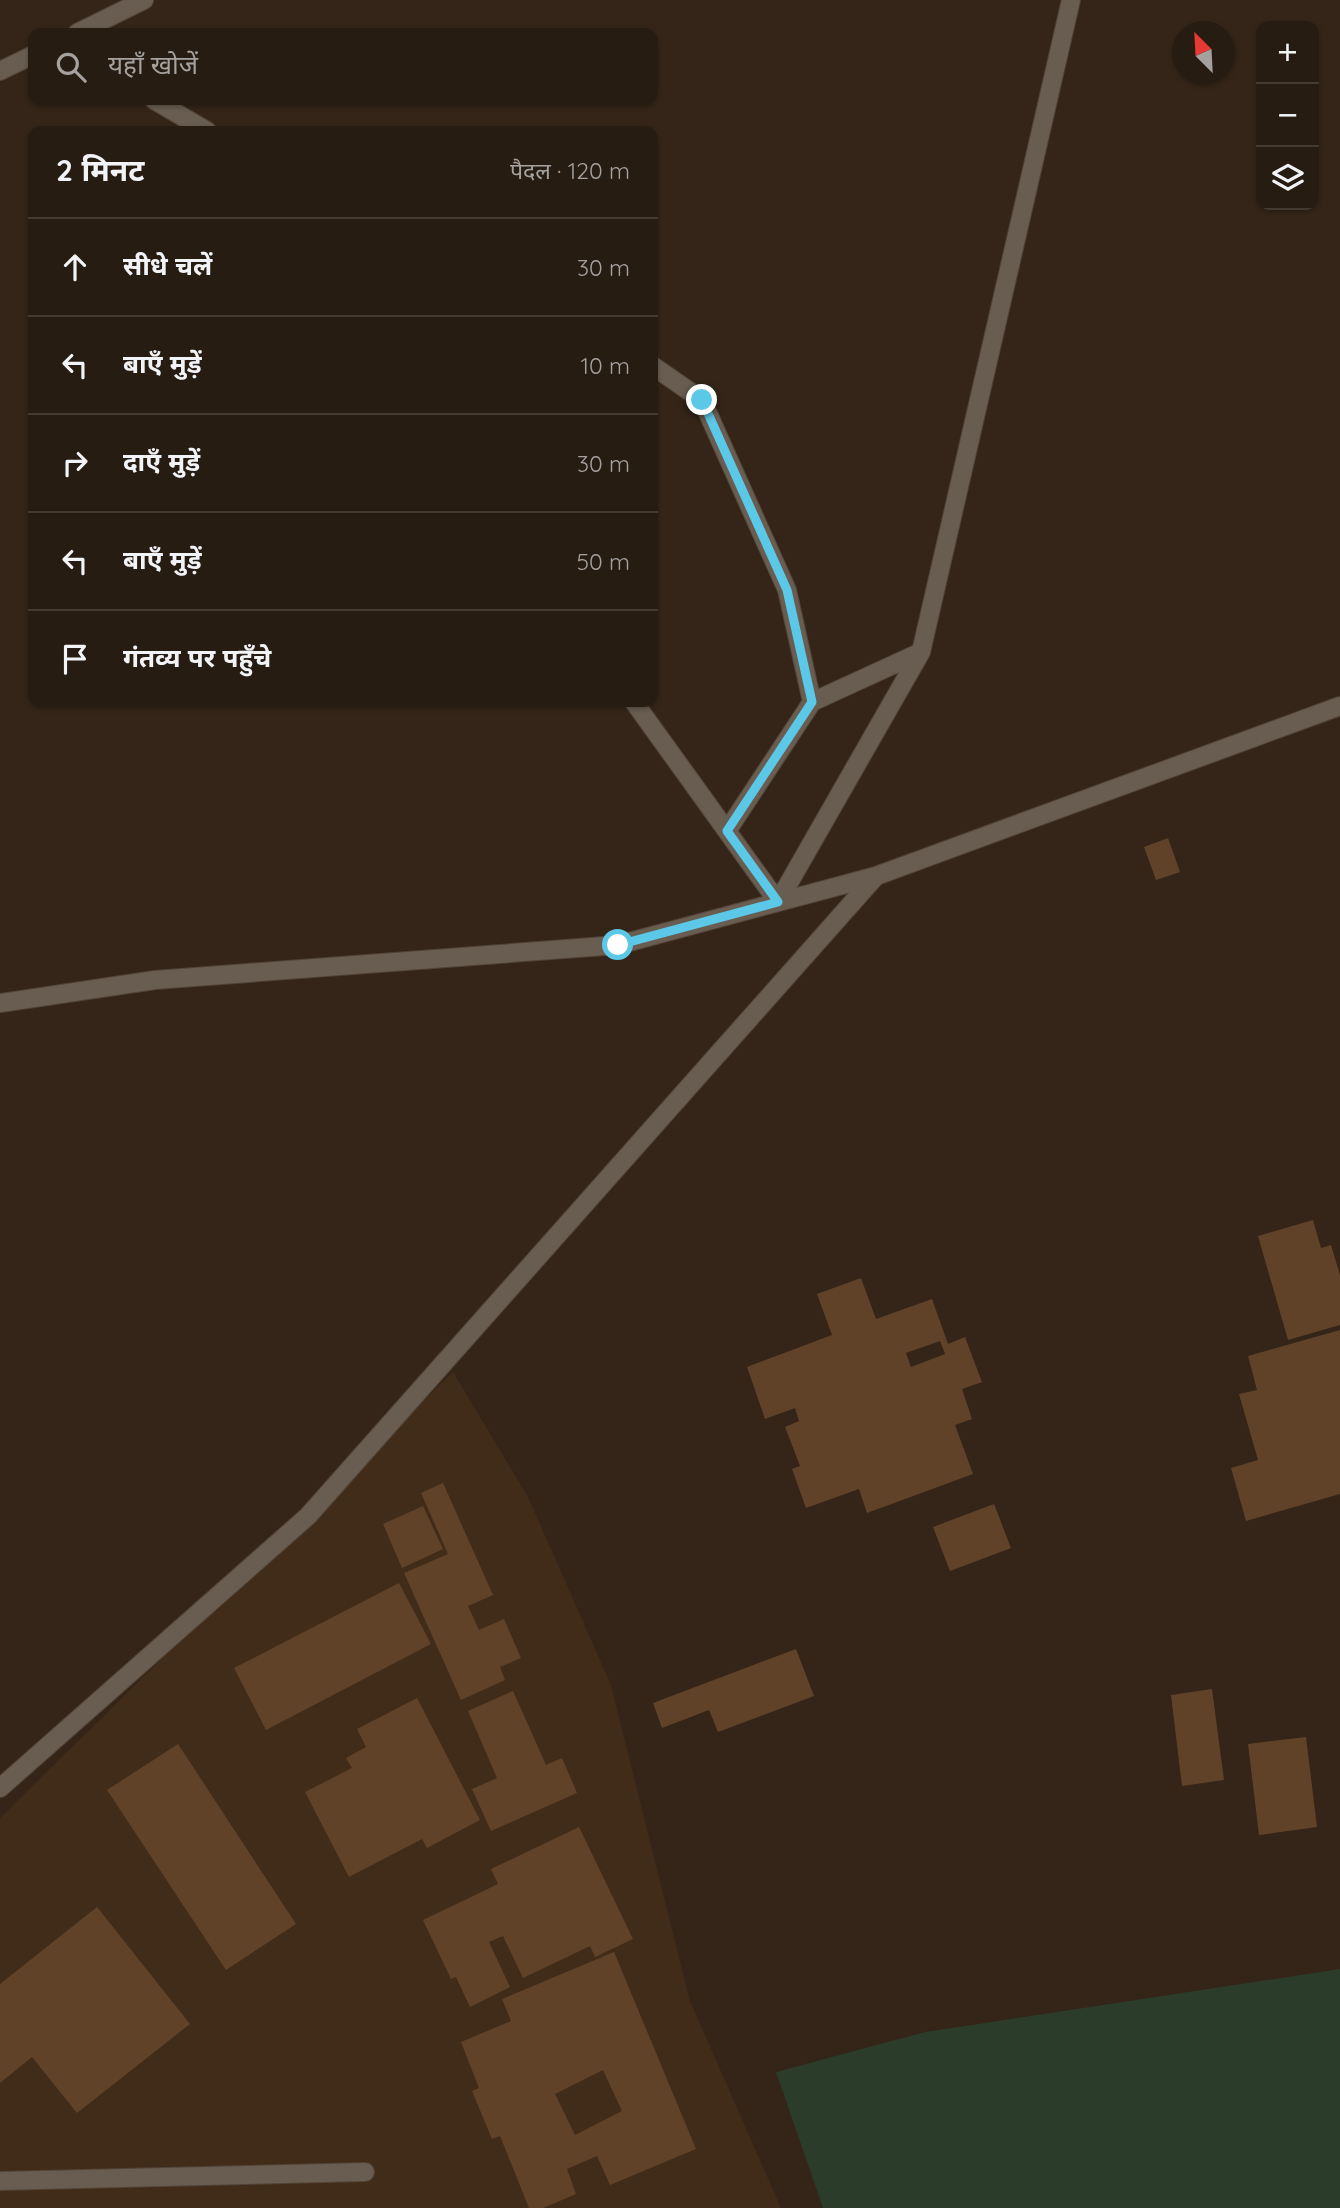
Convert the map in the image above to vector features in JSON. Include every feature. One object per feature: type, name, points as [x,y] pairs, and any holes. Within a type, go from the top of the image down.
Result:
[{"type":"street","points":[[87,28],[144,0]]},
{"type":"street","points":[[778,902],[921,652],[1071,0]]},
{"type":"street","points":[[0,71],[28,57]]},
{"type":"street","points":[[162,105],[198,126]]},
{"type":"street","points":[[658,369],[702,400],[787,590],[812,702]]},
{"type":"street","points":[[727,831],[812,702],[921,652]]},
{"type":"street","points":[[0,1003],[155,980],[618,945],[876,876],[1340,706]]},
{"type":"street","points":[[638,707],[778,902]]},
{"type":"street","points":[[0,1788],[308,1516],[876,876]]},
{"type":"street","points":[[0,2181],[365,2172]]},
{"type":"shaded area","points":[[453,1372],[528,1497],[611,1685],[690,2001],[781,2208],[0,2208],[0,1818]]},
{"type":"green space","points":[[1340,1969],[1340,2208],[823,2208],[776,2072],[925,2032]]},
{"type":"building","points":[[1168,838],[1180,872],[1156,880],[1144,847]]},
{"type":"building","points":[[1313,1220],[1321,1248],[1331,1245],[1340,1275],[1340,1325],[1288,1340],[1258,1236]]},
{"type":"building","points":[[861,1278],[876,1319],[932,1299],[948,1344],[965,1337],[982,1382],[962,1389],[972,1419],[955,1425],[973,1474],[867,1513],[859,1489],[806,1508],[792,1469],[800,1466],[785,1427],[799,1421],[795,1408],[765,1419],[747,1367],[832,1335],[817,1294]],"holes":[[[940,1341],[945,1354],[911,1367],[906,1353]]]},
{"type":"building","points":[[1340,1330],[1340,1494],[1246,1521],[1231,1468],[1258,1460],[1239,1394],[1257,1390],[1248,1356]]},
{"type":"building","points":[[443,1483],[493,1595],[468,1606],[479,1630],[504,1619],[521,1658],[500,1667],[505,1680],[461,1700],[404,1573],[448,1554],[421,1493]]},
{"type":"building","points":[[994,1504],[1011,1548],[950,1571],[933,1527]]},
{"type":"building","points":[[423,1506],[443,1549],[402,1568],[383,1524]]},
{"type":"building","points":[[399,1583],[431,1644],[266,1730],[234,1668]]},
{"type":"building","points":[[796,1649],[814,1696],[718,1732],[709,1710],[662,1728],[653,1703]]},
{"type":"building","points":[[1212,1689],[1224,1780],[1182,1786],[1171,1695]]},
{"type":"building","points":[[513,1691],[546,1765],[562,1758],[577,1793],[491,1831],[472,1789],[497,1778],[468,1711]]},
{"type":"building","points":[[417,1698],[480,1820],[427,1848],[422,1839],[349,1877],[305,1792],[352,1768],[346,1758],[366,1747],[357,1729]]},
{"type":"building","points":[[1306,1737],[1317,1827],[1259,1835],[1248,1744]]},
{"type":"building","points":[[178,1744],[296,1924],[226,1970],[107,1790]]},
{"type":"building","points":[[579,1827],[633,1939],[595,1957],[590,1946],[523,1978],[503,1936],[489,1942],[510,1987],[470,2007],[456,1977],[451,1979],[423,1920],[498,1884],[491,1869]]},
{"type":"building","points":[[97,1907],[190,2024],[77,2113],[32,2057],[0,2083],[0,1984]]},
{"type":"building","points":[[614,1952],[696,2149],[610,2185],[597,2156],[567,2169],[576,2194],[543,2208],[529,2208],[500,2136],[492,2139],[472,2091],[479,2088],[461,2042],[511,2021],[502,1999]],"holes":[[[603,2070],[622,2111],[575,2135],[555,2094]]]},
{"type":"route","points":[[618,945],[778,902],[727,831],[812,702],[787,590],[702,400]]}]
